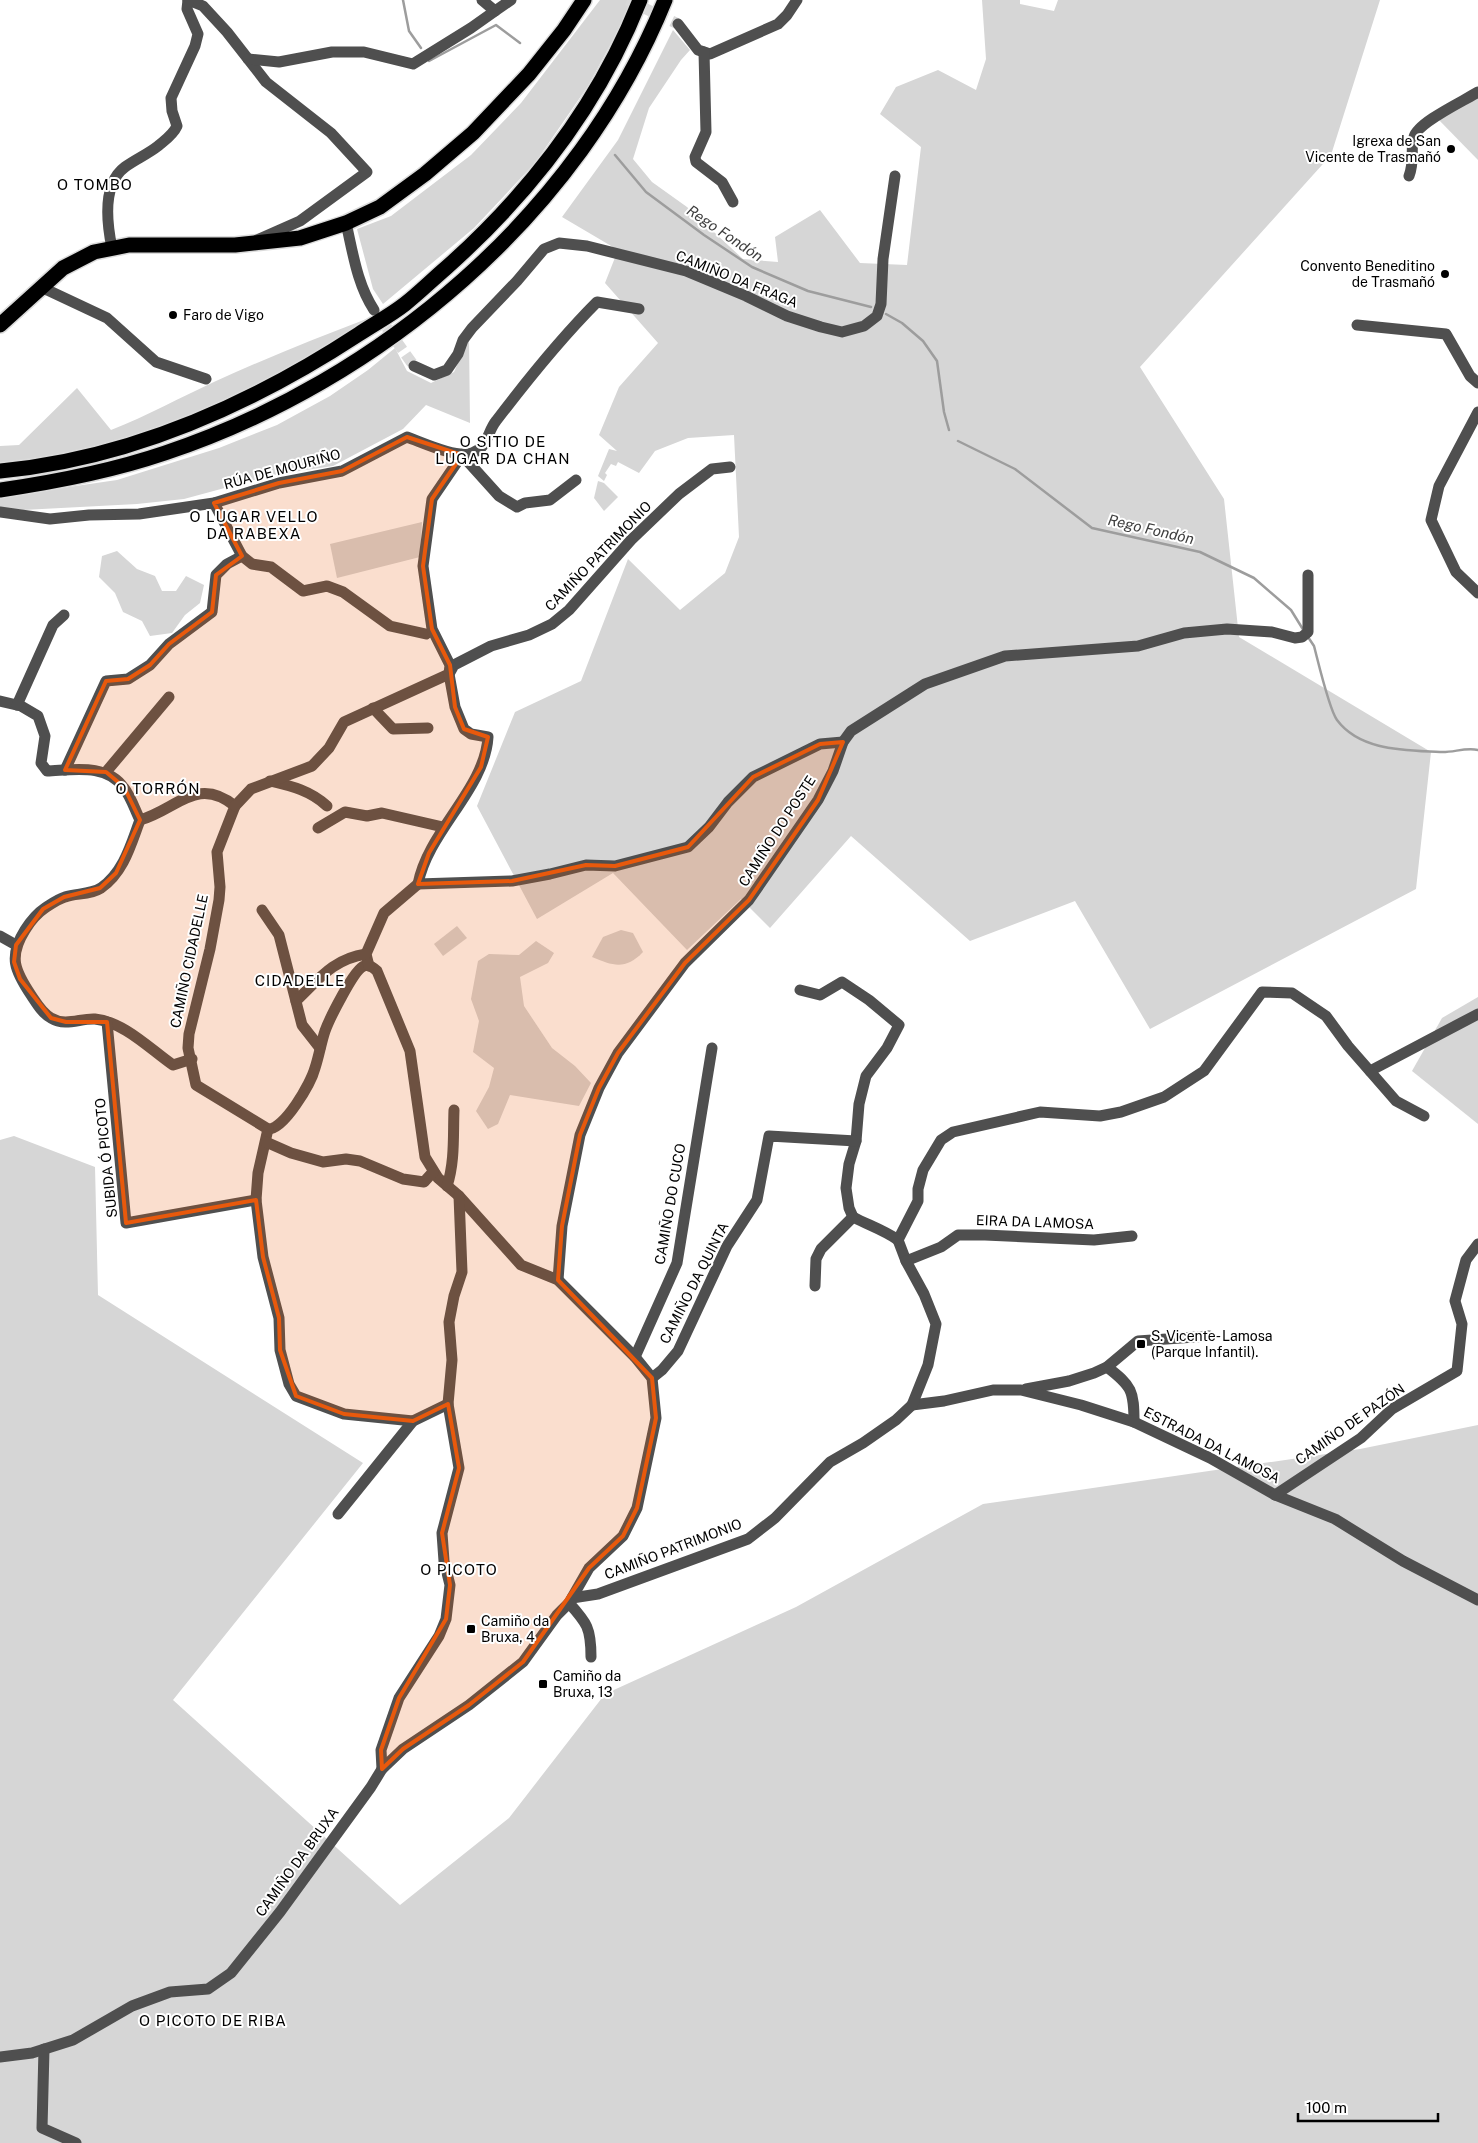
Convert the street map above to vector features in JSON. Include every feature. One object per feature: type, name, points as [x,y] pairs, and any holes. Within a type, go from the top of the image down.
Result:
[{"type":"highway","points":[[0,325],[63,268],[94,252],[129,245],[250,243],[300,238],[346,223],[380,207],[425,174],[473,133],[529,74],[564,30],[584,0]]},
{"type":"highway","points":[[0,472],[27,469],[93,456],[152,438],[246,400],[323,358],[405,304],[481,236],[540,172],[594,94],[630,26],[640,0]]},
{"type":"highway","points":[[0,490],[54,482],[165,453],[247,421],[312,387],[383,343],[450,292],[512,234],[569,168],[618,94],[665,0]]},
{"type":"street","points":[[112,248],[106,220],[111,190],[120,172],[154,150],[171,135],[177,126],[172,111],[171,98],[195,46],[198,34],[187,9],[188,0],[202,6],[227,32],[266,82],[331,133],[367,172],[300,222],[250,243]]},
{"type":"street","points":[[482,0],[495,11]]},
{"type":"street","points":[[248,59],[279,62],[332,52],[364,52],[413,64],[471,28],[511,0]]},
{"type":"street","points":[[678,24],[698,50],[710,54],[778,24],[788,15],[797,0]]},
{"type":"street","points":[[704,52],[706,132],[694,157],[696,162],[722,182],[733,202]]},
{"type":"street","points":[[1409,176],[1413,166],[1414,136],[1425,124],[1478,92]]},
{"type":"street","name":"CAMIÑO DA FRAGA","points":[[414,366],[434,376],[447,370],[458,354],[463,340],[472,328],[517,282],[544,249],[559,243],[587,246],[686,272],[746,296],[787,316],[821,327],[842,332],[864,326],[877,316],[881,304],[883,259],[895,176]]},
{"type":"street","points":[[346,223],[358,278],[365,297],[374,310]]},
{"type":"street","points":[[41,287],[107,318],[156,362],[206,379]]},
{"type":"street","points":[[418,884],[420,871],[443,827],[481,767],[487,750],[488,737],[471,734],[464,729],[455,707],[448,657],[432,630],[423,566],[432,499],[462,455],[475,452],[486,443],[493,423],[562,336],[597,302],[639,309]]},
{"type":"street","points":[[1356,326],[1446,334],[1470,376],[1478,382]]},
{"type":"street","points":[[1478,412],[1473,430],[1438,486],[1431,520],[1456,572],[1478,593]]},
{"type":"street","name":"RÚA DE MOURIÑO","points":[[0,513],[50,519],[89,515],[139,514],[214,502],[279,483],[342,471],[407,437],[462,455]]},
{"type":"street","points":[[462,455],[499,496],[517,507],[525,503],[550,500],[576,480]]},
{"type":"street","name":"CAMIÑO PATRIMONIO","points":[[235,806],[251,788],[312,766],[329,748],[344,722],[449,674],[454,665],[491,646],[529,635],[552,624],[570,610],[631,540],[679,494],[712,469],[730,467]]},
{"type":"street","points":[[214,502],[242,556],[252,564],[271,568],[303,591],[327,586],[343,592],[390,626],[426,634]]},
{"type":"street","points":[[65,770],[106,681],[128,679],[150,665],[169,644],[212,612],[216,575],[227,564],[242,556]]},
{"type":"street","name":"CAMIÑO DO POSTE","points":[[558,1280],[562,1226],[580,1135],[599,1088],[618,1053],[685,963],[749,900],[818,800],[833,770],[843,742],[851,731],[925,684],[1005,656],[1138,646],[1184,633],[1227,629],[1272,632],[1296,638],[1302,637],[1308,632],[1308,575]]},
{"type":"street","points":[[17,705],[53,625],[64,615]]},
{"type":"street","points":[[106,772],[169,697]]},
{"type":"street","points":[[0,701],[17,705],[38,716],[45,736],[41,763],[47,771],[85,769],[106,772],[124,787],[140,820],[129,852],[116,873],[100,888],[84,894],[64,897],[43,909],[32,920],[16,944],[14,962],[20,979],[40,1009],[51,1018],[66,1022],[95,1019],[107,1022],[122,1028],[173,1065],[192,1059]]},
{"type":"street","points":[[374,708],[393,729],[428,728]]},
{"type":"street","points":[[413,1422],[344,1414],[296,1396],[289,1384],[280,1350],[279,1318],[263,1257],[256,1200],[258,1173],[268,1129],[277,1126],[296,1104],[315,1069],[320,1048],[332,1015],[360,968],[367,960],[384,913],[418,884],[512,881],[586,865],[615,866],[688,847],[709,827],[728,802],[753,777],[820,744],[843,742]]},
{"type":"street","points":[[270,781],[302,790],[317,797],[327,806]]},
{"type":"street","points":[[140,820],[148,818],[179,801],[205,792],[223,796],[235,806]]},
{"type":"street","name":"CAMIÑO CIDADELLE","points":[[235,806],[217,852],[220,887],[219,900],[210,949],[189,1034],[188,1048],[192,1059],[196,1086],[268,1129]]},
{"type":"street","points":[[318,828],[345,812],[367,816],[382,813],[443,827]]},
{"type":"street","points":[[262,910],[278,935],[302,1026],[320,1048]]},
{"type":"street","points":[[0,936],[16,944]]},
{"type":"street","points":[[296,1001],[332,967],[348,957],[367,960],[377,971],[410,1051],[425,1157],[434,1172],[459,1196],[521,1265],[558,1280],[635,1358],[652,1378],[656,1418],[637,1508],[623,1536],[589,1568],[570,1600],[585,1620],[591,1636],[591,1657]]},
{"type":"street","points":[[800,990],[820,995],[842,982],[869,1000],[899,1025],[887,1048],[866,1076],[859,1104],[856,1141],[849,1164],[846,1188],[849,1208],[853,1217],[867,1225],[884,1230],[898,1240],[906,1261]]},
{"type":"street","points":[[898,1240],[918,1201],[918,1189],[923,1170],[941,1140],[953,1132],[1040,1112],[1100,1116],[1121,1112],[1164,1097],[1204,1071],[1262,992],[1292,994],[1326,1016],[1348,1046],[1396,1101],[1424,1116]]},
{"type":"street","points":[[1370,1070],[1478,1014]]},
{"type":"street","name":"SUBIDA Ó PICOTO","points":[[107,1022],[126,1223],[256,1200]]},
{"type":"street","name":"CAMIÑO DO CUCO","points":[[635,1358],[677,1263],[712,1048]]},
{"type":"street","points":[[447,1186],[452,1157],[454,1110]]},
{"type":"street","name":"CAMIÑO DA QUINTA","points":[[652,1378],[662,1370],[678,1351],[727,1246],[756,1200],[769,1136],[856,1141]]},
{"type":"street","points":[[266,1142],[291,1153],[323,1162],[346,1159],[360,1160],[403,1179],[424,1182],[434,1172]]},
{"type":"street","points":[[382,1769],[381,1750],[400,1698],[439,1636],[446,1619],[450,1584],[444,1561],[442,1532],[459,1468],[448,1404],[452,1360],[449,1322],[454,1296],[462,1272],[459,1196]]},
{"type":"street","points":[[815,1286],[816,1259],[822,1249],[853,1217]]},
{"type":"street","name":"EIRA DA LAMOSA","points":[[906,1261],[941,1247],[958,1236],[985,1235],[1094,1240],[1132,1236]]},
{"type":"street","name":"CAMIÑO DE PAZÓN","points":[[1275,1495],[1361,1438],[1392,1409],[1457,1371],[1462,1324],[1455,1301],[1466,1260],[1478,1244]]},
{"type":"street","name":"CAMIÑO PATRIMONIO","points":[[570,1600],[598,1594],[748,1539],[775,1518],[830,1462],[880,1431],[912,1405],[928,1365],[936,1324],[924,1294],[906,1261]]},
{"type":"street","points":[[1021,1390],[1069,1381],[1108,1367],[1138,1341],[1209,1336]]},
{"type":"street","points":[[1108,1367],[1126,1381],[1134,1398],[1134,1422]]},
{"type":"street","name":"ESTRADA DA LAMOSA","points":[[912,1405],[944,1402],[993,1390],[1021,1390],[1081,1404],[1134,1422],[1210,1458],[1275,1495],[1335,1519],[1403,1561],[1478,1600]]},
{"type":"street","points":[[338,1514],[413,1422],[448,1404]]},
{"type":"street","name":"CAMIÑO DA BRUXA","points":[[0,2057],[32,2053],[73,2040],[132,2006],[170,1992],[208,1988],[231,1973],[280,1912],[371,1788],[382,1769],[403,1749],[469,1705],[523,1662],[570,1600]]},
{"type":"street","points":[[44,2049],[42,2128],[76,2143]]},
{"type":"highlighted area","points":[[407,437],[462,455],[432,499],[423,566],[432,629],[450,665],[455,707],[464,729],[488,737],[481,767],[429,853],[418,884],[512,881],[586,865],[615,866],[688,847],[753,777],[820,744],[843,742],[818,800],[749,900],[685,963],[618,1053],[599,1088],[580,1135],[562,1226],[558,1280],[652,1378],[656,1418],[637,1508],[623,1536],[589,1568],[523,1662],[469,1705],[403,1749],[382,1769],[381,1750],[399,1698],[446,1619],[450,1585],[442,1533],[459,1468],[448,1404],[413,1421],[344,1414],[296,1396],[280,1350],[279,1318],[263,1257],[256,1200],[126,1223],[107,1022],[66,1022],[51,1018],[20,979],[14,962],[16,945],[43,909],[64,897],[100,888],[116,873],[140,820],[124,787],[106,772],[65,770],[106,681],[128,679],[150,665],[169,644],[212,612],[216,575],[242,556],[214,503],[279,483],[342,471]]},
{"type":"shaded area","points":[[600,0],[631,0],[627,14],[588,86],[535,163],[474,228],[383,304],[373,289],[357,229],[391,216],[471,155],[521,103]]},
{"type":"shaded area","points":[[982,0],[1020,0],[1020,4],[1054,11],[1058,0],[1380,0],[1331,155],[1140,367],[1224,499],[1239,637],[1431,752],[1416,889],[1150,1029],[1075,901],[970,941],[851,836],[770,928],[741,899],[687,950],[613,873],[537,919],[477,806],[515,712],[581,681],[628,559],[680,610],[725,573],[739,537],[734,435],[688,438],[655,451],[639,473],[618,462],[616,466],[611,464],[605,473],[607,475],[604,481],[598,476],[609,449],[617,451],[599,435],[619,387],[658,343],[605,283],[618,250],[562,217],[618,140],[673,30],[690,50],[681,60],[649,108],[633,159],[652,182],[687,207],[743,259],[778,262],[775,237],[820,210],[860,263],[907,265],[921,147],[880,114],[896,87],[938,70],[976,90],[986,59]]},
{"type":"shaded area","points":[[1478,94],[1478,160],[1438,119]]},
{"type":"shaded area","points":[[369,318],[282,371],[190,416],[111,444],[0,467],[0,446],[19,445],[77,388],[111,430],[254,364]]},
{"type":"shaded area","points":[[469,339],[470,423],[426,405],[403,429],[333,466],[273,475],[184,499],[137,504],[23,510],[0,508],[0,497],[117,480],[219,448],[277,425],[330,396],[368,370],[395,348],[407,371],[431,383],[454,372]]},
{"type":"shaded area","points":[[598,481],[604,483],[618,497],[604,511],[594,498]]},
{"type":"shaded area","points":[[422,522],[420,557],[337,578],[330,544]]},
{"type":"shaded area","points":[[117,551],[137,569],[155,576],[162,591],[176,591],[186,576],[204,585],[200,603],[185,615],[172,633],[150,636],[142,621],[123,612],[115,593],[99,577],[102,556]]},
{"type":"shaded area","points":[[457,926],[467,938],[443,956],[434,944]]},
{"type":"shaded area","points":[[621,930],[633,933],[643,952],[637,958],[631,962],[619,965],[606,963],[592,957],[603,937]]},
{"type":"shaded area","points":[[536,941],[554,953],[548,963],[520,977],[524,1006],[552,1048],[575,1066],[591,1083],[579,1106],[510,1095],[498,1124],[488,1129],[476,1111],[489,1087],[494,1068],[473,1052],[479,1021],[471,999],[478,961],[489,954],[519,955]]},
{"type":"shaded area","points":[[1478,997],[1478,1124],[1412,1071],[1442,1018]]},
{"type":"shaded area","points":[[14,1136],[95,1167],[98,1295],[363,1463],[173,1700],[400,1905],[509,1818],[605,1694],[796,1607],[983,1504],[1360,1449],[1478,1425],[1478,2143],[0,2143],[0,1140]]},
{"type":"waterway","name":"Rego Fondón","points":[[403,0],[409,31],[421,48]]},
{"type":"waterway","name":"Rego Fondón","points":[[429,61],[496,25],[520,43]]},
{"type":"waterway","name":"Rego Fondón","points":[[615,155],[646,192],[704,235],[752,267],[808,291],[871,307]]},
{"type":"waterway","name":"Rego Fondón","points":[[886,314],[902,323],[923,341],[937,361],[944,412],[949,430]]},
{"type":"waterway","name":"Rego Fondón","points":[[958,441],[1015,469],[1092,528],[1200,552],[1254,578],[1291,610],[1304,631]]},
{"type":"waterway","name":"Rego Fondón","points":[[1308,637],[1314,646],[1327,696],[1334,714],[1337,720],[1358,738],[1384,747],[1412,751],[1478,750]]},
{"type":"tunnel","points":[[627,0],[678,24]]},
{"type":"tunnel","points":[[377,314],[414,366]]},
{"type":"place","name":"Igrexa de San Vicente de Trasmañó","points":[[1451,149]]},
{"type":"place","name":"Convento Beneditino de Trasmañó","points":[[1445,274]]},
{"type":"place","name":"Faro de Vigo","points":[[173,315]]},
{"type":"place","name":"S. Vicente- Lamosa (Parque Infantil).","points":[[1141,1344]]},
{"type":"place","name":"Camiño da Bruxa, 4","points":[[471,1629]]},
{"type":"place","name":"Camiño da Bruxa, 13","points":[[543,1684]]},
{"type":"district","name":"O TOMBO","points":[[95,184]]},
{"type":"district","name":"O SITIO DE LUGAR DA CHAN","points":[[503,450]]},
{"type":"district","name":"O LUGAR VELLO DA RABEXA","points":[[254,524]]},
{"type":"district","name":"O TORRÓN","points":[[158,788]]},
{"type":"district","name":"CIDADELLE","points":[[300,980]]},
{"type":"district","name":"O PICOTO","points":[[459,1569]]},
{"type":"district","name":"O PICOTO DE RIBA","points":[[213,2020]]}]
